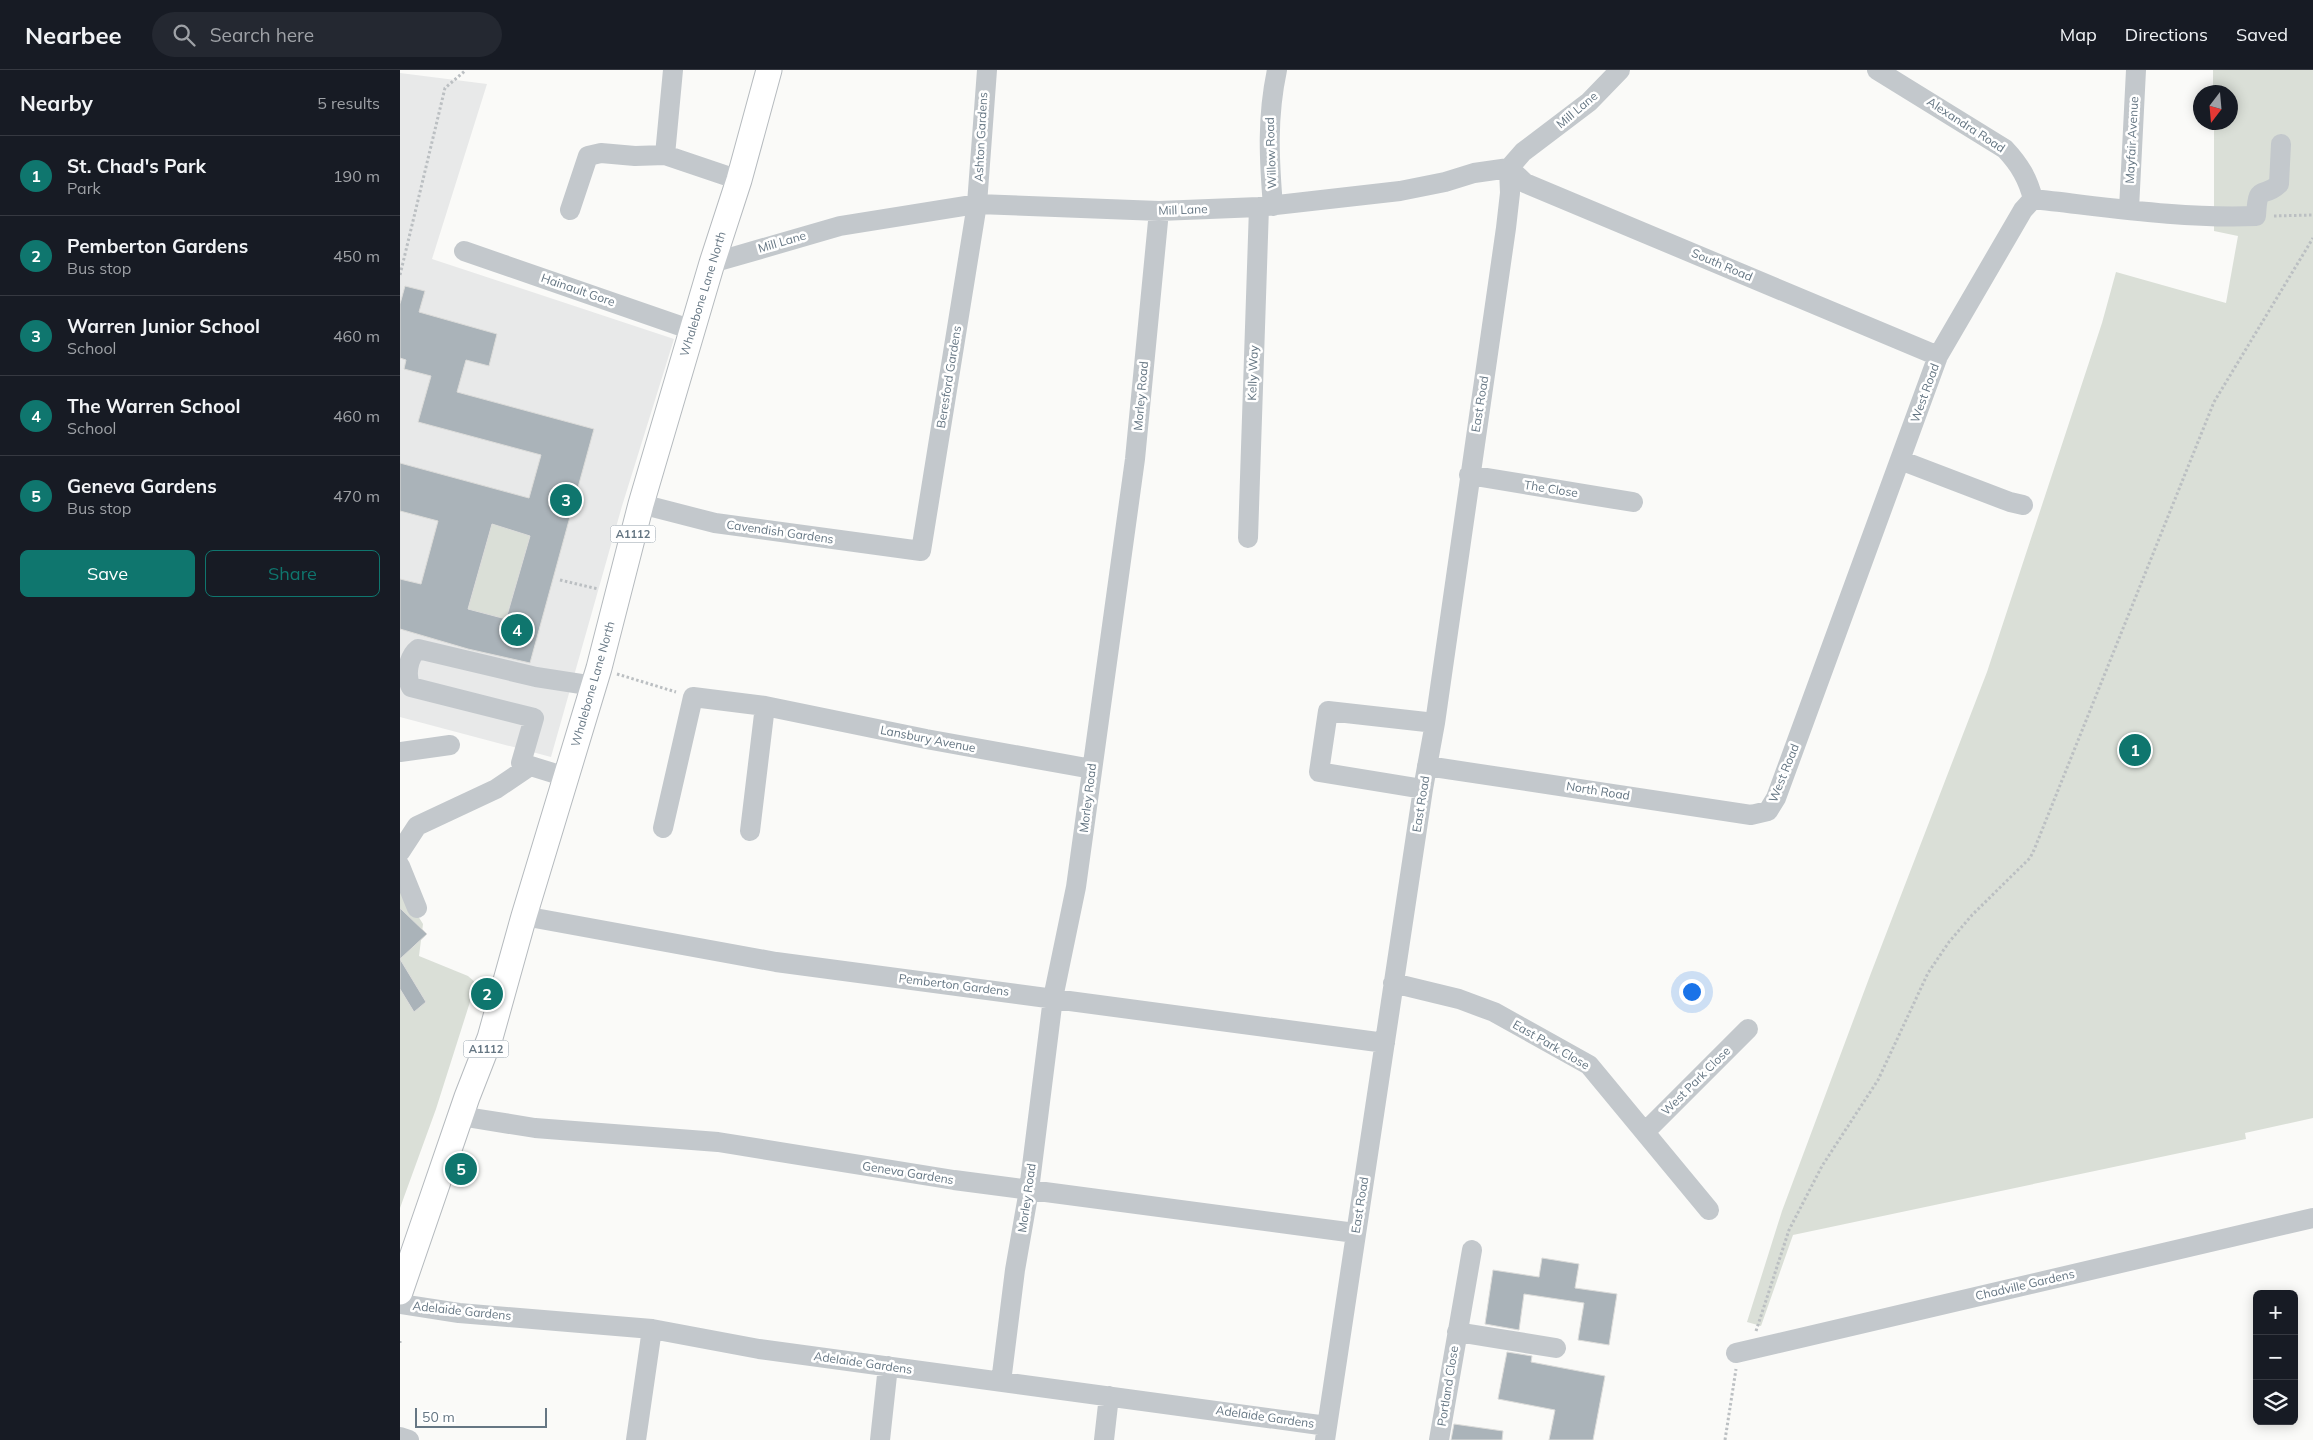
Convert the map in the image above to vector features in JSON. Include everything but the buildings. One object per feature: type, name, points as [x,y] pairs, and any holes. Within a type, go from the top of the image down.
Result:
[{"type":"main road","name":"Whalebone Lane North","points":[[400,1292],[460,1116],[490,1038],[524,916],[596,677],[641,504],[712,263],[739,180],[768,70]]},
{"type":"street","points":[[665,155],[673,70]]},
{"type":"street","name":"Ashton Gardens","points":[[977,204],[987,70]]},
{"type":"street","name":"Willow Road","points":[[1266,207],[1270,102],[1277,70]]},
{"type":"street","name":"Mill Lane","points":[[712,263],[840,226],[977,204],[1159,211],[1266,207],[1400,191],[1445,182],[1474,173],[1509,168],[1523,152],[1589,102],[1620,70]]},
{"type":"street","name":"Alexandra Road","points":[[1877,70],[2005,149],[2019,164],[2029,184],[2033,200]]},
{"type":"street","name":"Mayfair Avenue","points":[[2129,209],[2136,70]]},
{"type":"street","points":[[2033,200],[2190,216],[2256,216],[2258,196],[2279,184],[2281,144]]},
{"type":"street","points":[[570,210],[588,156],[601,152],[634,156],[665,155],[739,180]]},
{"type":"street","name":"South Road","points":[[1509,168],[1525,183],[1938,356]]},
{"type":"street","name":"East Road","points":[[1326,1433],[1422,789],[1435,723],[1469,475],[1506,228],[1510,193],[1509,168]]},
{"type":"street","name":"West Road","points":[[1768,811],[1776,798],[1938,356],[2023,210],[2033,200]]},
{"type":"street","name":"Beresford Gardens","points":[[921,551],[977,204]]},
{"type":"street","name":"Kelly Way","points":[[1248,538],[1266,207]]},
{"type":"street","name":"Morley Road","points":[[1001,1382],[1029,1190],[1053,998],[1076,887],[1135,459],[1159,211]]},
{"type":"street","name":"Hainault Gore","points":[[464,251],[692,330]]},
{"type":"street","points":[[1900,460],[2010,502],[2023,505]]},
{"type":"street","name":"The Close","points":[[1469,475],[1633,502]]},
{"type":"street","name":"Cavendish Gardens","points":[[641,504],[715,523],[921,551]]},
{"type":"street","points":[[566,777],[521,763],[534,718],[412,687],[407,679],[413,652],[418,649],[536,677],[569,682],[596,677]]},
{"type":"street","points":[[663,828],[693,697]]},
{"type":"street","name":"Lansbury Avenue","points":[[693,697],[765,706],[926,739],[1092,769]]},
{"type":"street","points":[[750,831],[765,706]]},
{"type":"street","points":[[1422,789],[1319,772],[1328,711],[1435,723]]},
{"type":"street","points":[[400,752],[450,745]]},
{"type":"street","points":[[400,852],[417,826],[496,789],[530,766]]},
{"type":"street","name":"North Road","points":[[1427,766],[1751,815],[1768,811]]},
{"type":"street","points":[[400,866],[417,908]]},
{"type":"street","name":"Pemberton Gardens","points":[[524,916],[776,962],[1385,1043]]},
{"type":"street","name":"East Park Close","points":[[1393,983],[1459,999],[1494,1012],[1589,1065],[1710,1210]]},
{"type":"street","name":"West Park Close","points":[[1645,1132],[1748,1029]]},
{"type":"street","name":"Geneva Gardens","points":[[460,1116],[535,1128],[718,1142],[944,1179],[1355,1233]]},
{"type":"street","name":"Chadville Gardens","points":[[1745,1351],[2313,1218]]},
{"type":"street","name":"Portland Close","points":[[1439,1440],[1472,1250]]},
{"type":"street","name":"Adelaide Gardens","points":[[400,1304],[459,1313],[652,1329],[759,1348],[1109,1396],[1326,1433]]},
{"type":"street","points":[[636,1440],[652,1329]]},
{"type":"street","name":"Portland Close","points":[[1457,1332],[1556,1348]]},
{"type":"street","points":[[880,1440],[888,1366]]},
{"type":"street","points":[[1104,1440],[1109,1396]]},
{"type":"street","points":[[400,1437],[409,1440]]},
{"type":"path","points":[[400,275],[445,88],[466,70]]},
{"type":"path","points":[[2256,216],[2313,215]]},
{"type":"path","points":[[1725,1440],[1736,1375],[1757,1325],[1789,1230],[1822,1166],[1878,1080],[1928,973],[1949,942],[1972,915],[2030,858],[2214,402],[2313,238]]},
{"type":"path","points":[[560,580],[618,594]]},
{"type":"path","points":[[596,677],[693,697]]},
{"type":"shaded area","points":[[2213,70],[2313,70],[2313,1118],[2245,1133],[2246,1139],[1793,1235],[1761,1326],[1747,1322],[1782,1211],[1987,672],[2102,323],[2116,272],[2226,303],[2238,236],[2214,231],[2214,130],[2238,130],[2238,85],[2213,85]]},
{"type":"shaded area","points":[[400,73],[487,84],[432,259],[674,339],[622,506],[551,757],[400,717]]},
{"type":"shaded area","points":[[492,524],[530,536],[506,619],[468,609]]},
{"type":"shaded area","points":[[400,887],[423,924],[419,956],[468,976],[476,983],[436,1109],[400,1208]]},
{"type":"place","name":"Warren Junior School","points":[[566,500]]},
{"type":"place","name":"The Warren School","points":[[517,630]]},
{"type":"place","name":"St. Chad's Park","points":[[2135,750]]},
{"type":"place","name":"Pemberton Gardens","points":[[487,994]]},
{"type":"place","name":"Geneva Gardens","points":[[461,1169]]}]
